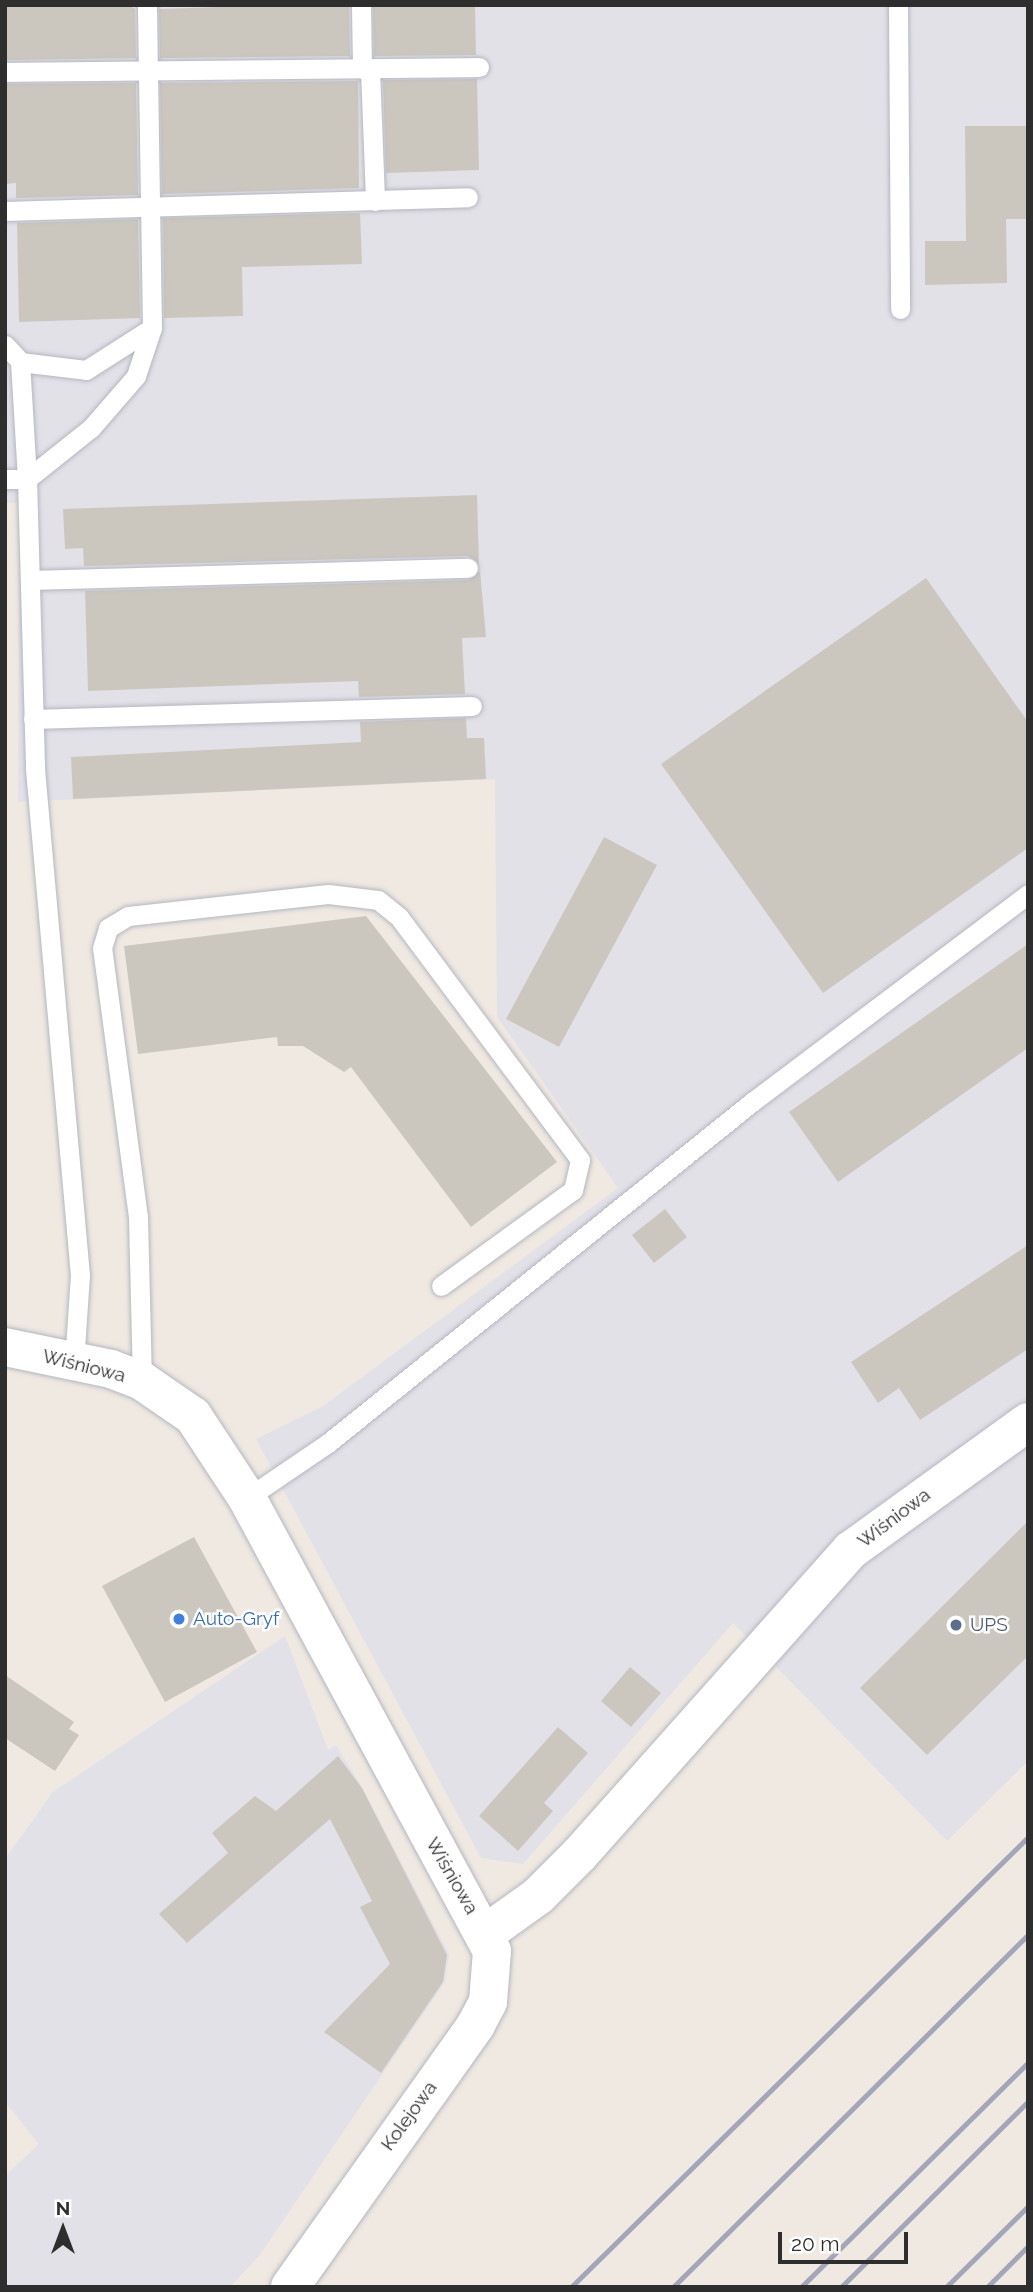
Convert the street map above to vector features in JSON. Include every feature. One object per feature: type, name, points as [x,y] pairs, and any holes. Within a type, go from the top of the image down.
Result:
[{"type":"street","name":"Wiśniowa","points":[[5,1347],[142,1381],[193,1416],[247,1498],[485,1934],[538,1896],[580,1854],[851,1550],[1028,1422]]},
{"type":"street","name":"Kolejowa","points":[[290,2287],[476,2025],[493,1975],[485,1934]]},
{"type":"lane","points":[[5,479],[27,479],[91,428],[136,376],[152,328],[153,209],[147,5]]},
{"type":"lane","points":[[361,5],[374,201]]},
{"type":"lane","points":[[898,5],[900,309]]},
{"type":"lane","points":[[5,72],[479,67]]},
{"type":"lane","points":[[5,211],[153,209],[468,197]]},
{"type":"lane","points":[[20,362],[86,370],[152,328]]},
{"type":"lane","points":[[5,345],[20,362],[27,479],[33,719],[80,1275],[74,1362]]},
{"type":"lane","points":[[30,580],[468,568]]},
{"type":"lane","points":[[33,719],[472,706]]},
{"type":"lane","points":[[142,1381],[138,1217],[102,948],[108,928],[128,916],[328,894],[379,900],[399,917],[580,1160],[573,1190],[441,1286]]},
{"type":"lane","points":[[247,1498],[328,1443],[752,1102],[1028,894]]},
{"type":"shaded area","points":[[5,5],[1028,5],[1028,1761],[947,1841],[733,1623],[523,1864],[481,1858],[256,1439],[323,1406],[618,1188],[497,1017],[495,779],[18,802],[19,503],[5,503]]},
{"type":"shaded area","points":[[285,1636],[328,1750],[336,1745],[362,1787],[449,1954],[445,1982],[259,2256],[230,2287],[5,2287],[5,2176],[39,2144],[5,2102],[5,1859],[53,1792]]},
{"type":"building","points":[[5,5],[129,5],[135,9],[136,58],[5,60]]},
{"type":"building","points":[[349,5],[350,56],[160,58],[159,9]]},
{"type":"building","points":[[373,5],[475,5],[476,55],[374,56]]},
{"type":"building","points":[[477,79],[479,170],[386,173],[383,80]]},
{"type":"building","points":[[358,81],[359,188],[162,194],[160,83]]},
{"type":"building","points":[[136,83],[138,195],[16,198],[16,183],[5,184],[5,84]]},
{"type":"building","points":[[965,126],[1028,126],[1028,219],[1006,219],[1007,283],[925,285],[925,241],[966,241]]},
{"type":"building","points":[[360,213],[362,264],[242,267],[243,316],[164,318],[163,218]]},
{"type":"building","points":[[138,219],[140,318],[19,322],[17,223]]},
{"type":"building","points":[[477,495],[479,564],[468,556],[84,566],[83,548],[65,549],[63,509]]},
{"type":"building","points":[[480,571],[486,637],[462,638],[465,694],[359,697],[358,681],[88,691],[85,591],[468,580]]},
{"type":"building","points":[[926,578],[1028,722],[1028,848],[823,993],[661,764]]},
{"type":"building","points":[[466,718],[467,738],[484,738],[486,779],[73,799],[71,757],[361,742],[360,722]]},
{"type":"building","points":[[604,837],[657,865],[559,1047],[506,1019]]},
{"type":"building","points":[[366,916],[557,1162],[471,1227],[351,1067],[344,1072],[303,1046],[278,1046],[277,1037],[138,1054],[124,946]]},
{"type":"building","points":[[1028,944],[1028,1048],[838,1182],[789,1112]]},
{"type":"building","points":[[665,1209],[687,1237],[654,1263],[632,1235]]},
{"type":"building","points":[[1028,1245],[1028,1349],[920,1420],[899,1388],[878,1403],[851,1362]]},
{"type":"building","points":[[1028,1521],[1028,1656],[927,1755],[860,1688]]},
{"type":"building","name":"Auto-Gryf","points":[[194,1537],[257,1652],[165,1702],[102,1586]]},
{"type":"building","points":[[630,1667],[661,1693],[631,1727],[601,1701]]},
{"type":"building","points":[[5,1675],[74,1722],[69,1729],[79,1735],[55,1771],[5,1738]]},
{"type":"building","points":[[558,1727],[588,1753],[544,1803],[553,1811],[518,1851],[479,1816]]},
{"type":"building","points":[[338,1756],[362,1788],[447,1955],[443,1982],[381,2073],[324,2032],[390,1964],[360,1907],[372,1901],[330,1819],[187,1943],[159,1914],[228,1853],[212,1833],[255,1796],[276,1811]]},
{"type":"railway","points":[[571,2287],[1028,1837]]},
{"type":"railway","points":[[673,2287],[1028,1935]]},
{"type":"railway","points":[[801,2287],[1028,2062]]},
{"type":"railway","points":[[841,2287],[1028,2101]]},
{"type":"railway","points":[[946,2287],[1028,2206]]},
{"type":"railway","points":[[987,2287],[1028,2246]]},
{"type":"place","name":"Auto-Gryf","points":[[179,1619]]},
{"type":"place","name":"UPS","points":[[956,1625]]}]
